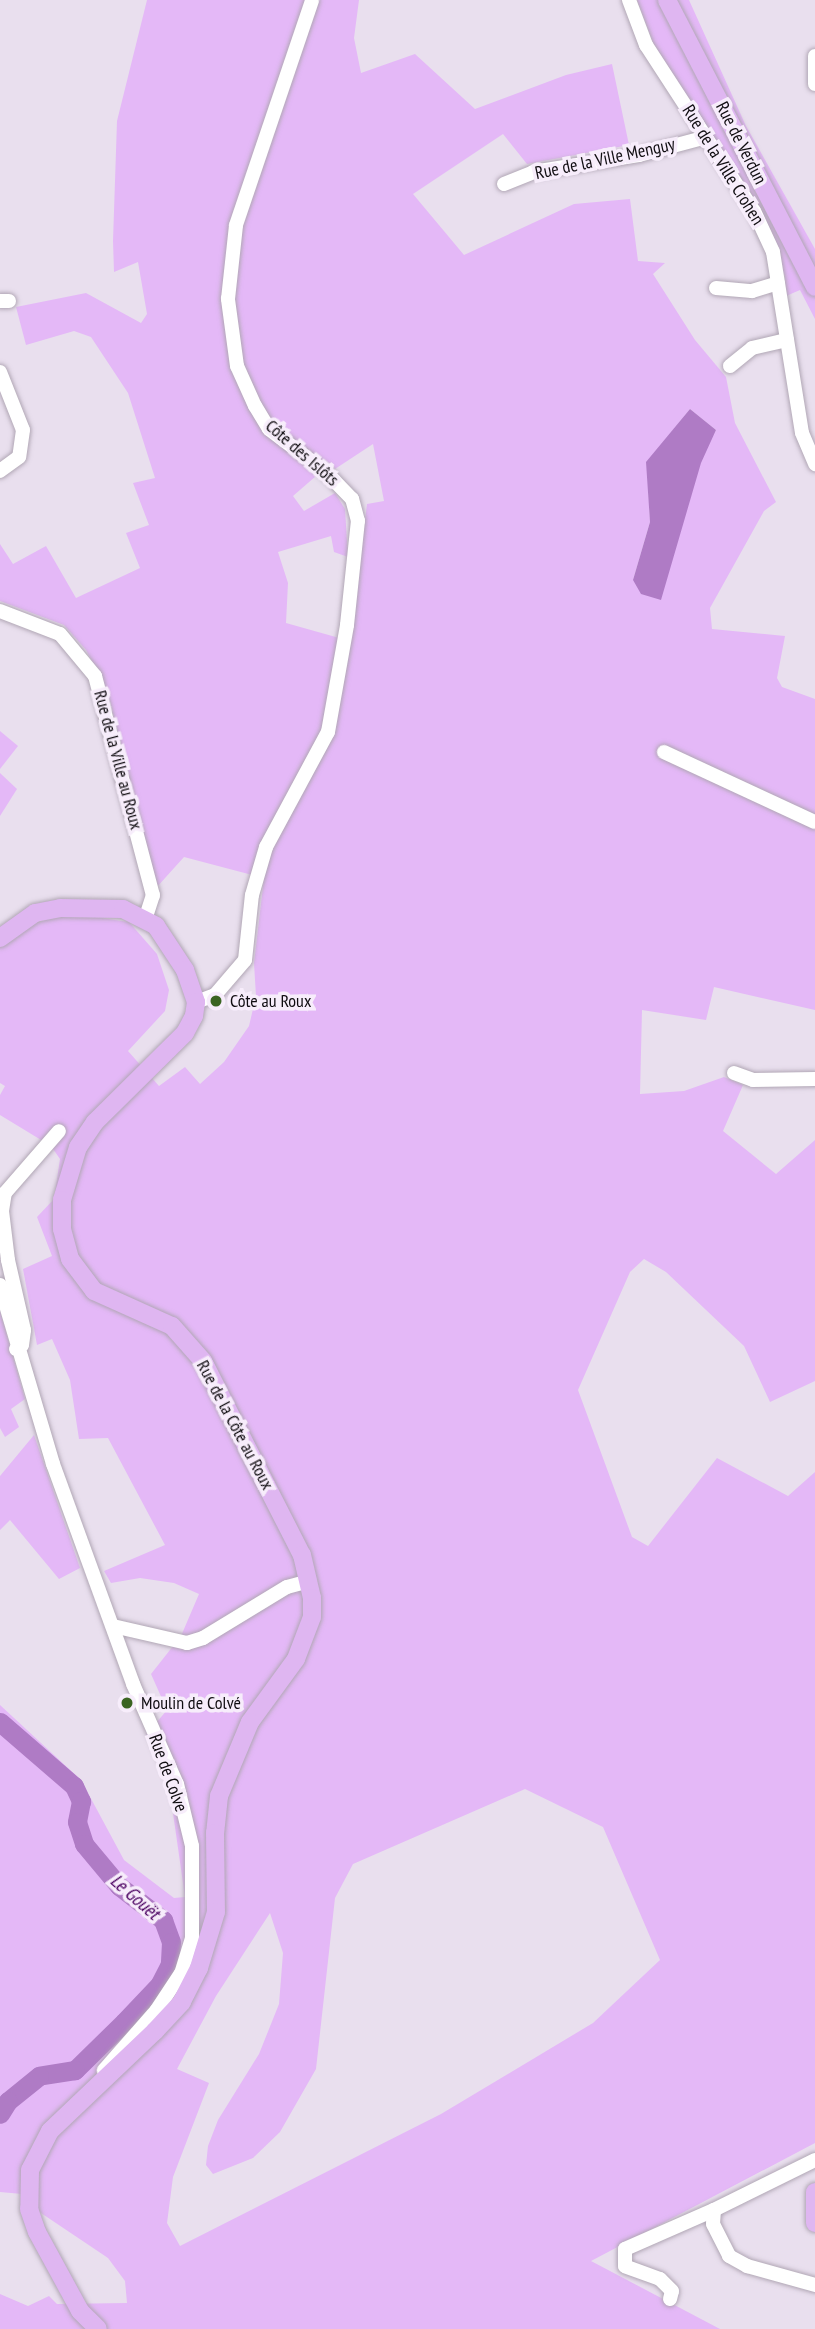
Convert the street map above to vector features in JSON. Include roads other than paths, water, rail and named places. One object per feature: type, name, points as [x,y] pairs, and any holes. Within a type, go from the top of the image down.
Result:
[{"type":"main road","name":"Rue de Verdun","points":[[667,0],[815,287]]},
{"type":"main road","points":[[0,938],[19,921],[61,908],[123,909],[145,919],[166,937],[196,1002]]},
{"type":"main road","name":"Rue de la Côte au Roux","points":[[98,2329],[80,2311],[37,2232],[27,2184],[36,2152],[66,2112],[120,2069],[182,2002],[199,1968],[216,1912],[215,1833],[219,1796],[250,1722],[305,1639],[312,1617],[309,1581],[302,1555],[203,1361],[172,1326],[94,1291],[70,1259],[62,1229],[62,1200],[78,1147],[95,1122],[185,1033],[196,1002]]},
{"type":"main road","points":[[815,2192],[815,2223]]},
{"type":"street","name":"Côte des Islôts","points":[[196,1002],[215,995],[245,960],[252,895],[266,847],[328,732],[347,625],[358,521],[352,499],[327,473],[269,429],[237,366],[228,299],[236,225],[312,0]]},
{"type":"street","name":"Rue de la Ville Crohen","points":[[629,0],[646,45],[754,211],[773,252],[802,433],[815,464]]},
{"type":"street","points":[[815,56],[815,84]]},
{"type":"street","name":"Rue de la Ville Menguy","points":[[504,184],[533,172],[639,155],[706,137]]},
{"type":"street","points":[[716,288],[752,291],[778,283]]},
{"type":"street","points":[[730,366],[752,348],[787,340]]},
{"type":"street","points":[[0,372],[23,430],[19,457],[0,471]]},
{"type":"street","name":"Rue de la Ville au Roux","points":[[0,611],[60,634],[95,676],[153,895],[145,919]]},
{"type":"street","points":[[664,752],[815,822]]},
{"type":"street","points":[[734,1073],[752,1080],[815,1079]]},
{"type":"street","points":[[16,1349],[22,1345],[23,1330],[8,1260],[2,1211],[5,1193],[59,1131]]},
{"type":"street","name":"Rue de Colve","points":[[0,1285],[16,1349],[113,1626],[177,1784],[192,1846],[192,1938],[181,1973],[156,2011],[86,2089],[85,2099]]},
{"type":"street","points":[[113,1626],[187,1643],[203,1638],[287,1587],[309,1581]]},
{"type":"street","points":[[670,2299],[672,2291],[666,2283],[625,2266],[625,2249],[714,2210],[815,2160]]},
{"type":"street","points":[[714,2210],[713,2224],[729,2256],[747,2266],[815,2285]]},
{"type":"waterway","name":"Le Gouët","points":[[0,1722],[74,1786],[81,1801],[77,1822],[84,1844],[119,1886],[163,1920],[171,1942],[170,1964],[160,1984],[124,2022],[75,2070],[39,2076],[8,2101],[0,2114]]},
{"type":"place","name":"Côte au Roux","points":[[216,1001]]},
{"type":"place","name":"Moulin de Colvé","points":[[127,1703]]}]
